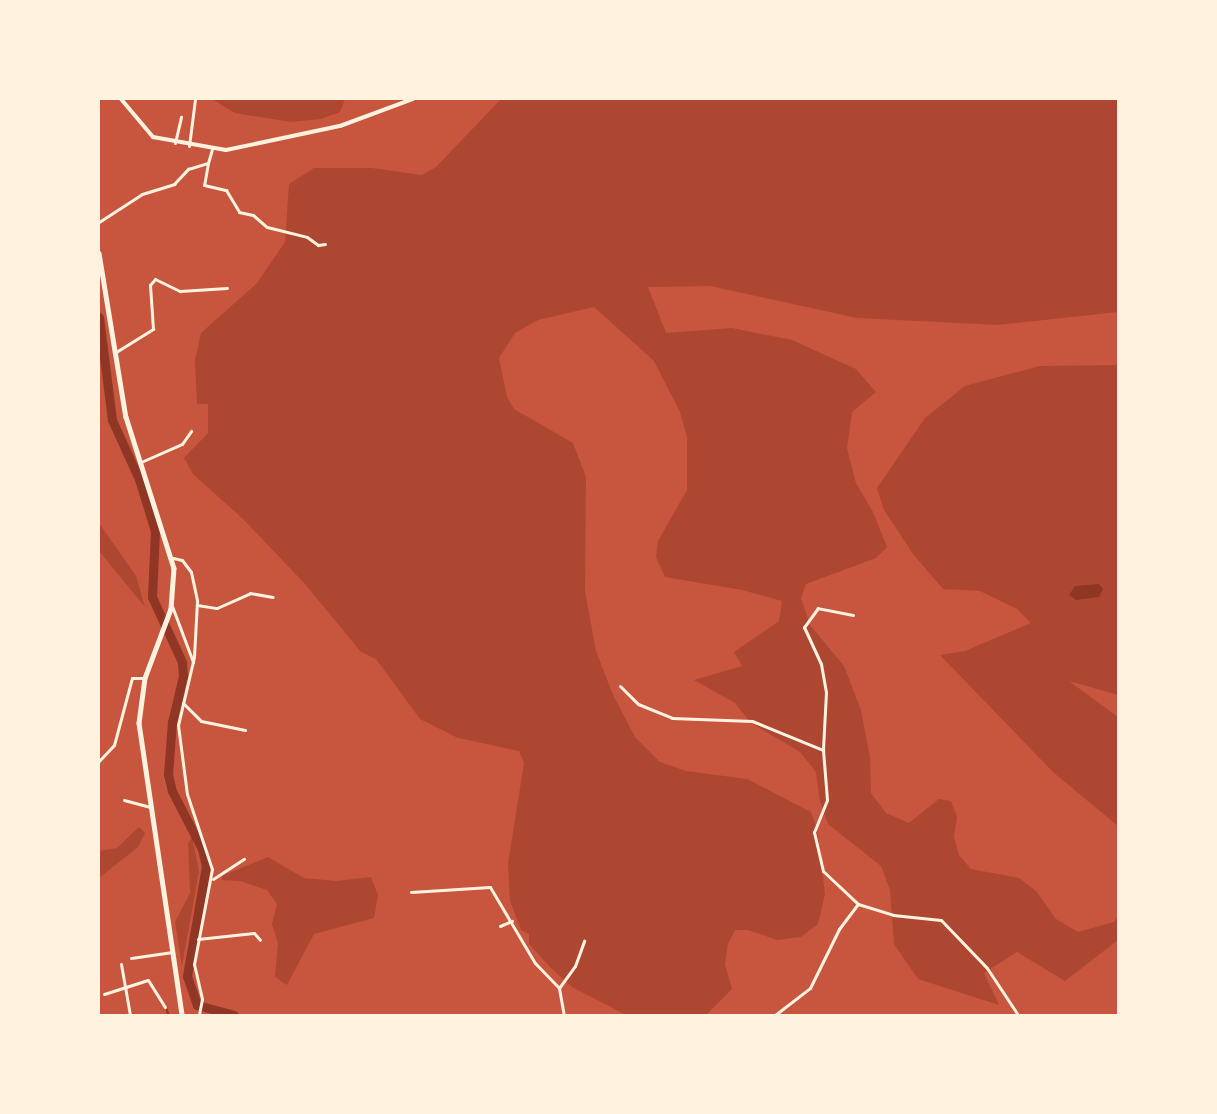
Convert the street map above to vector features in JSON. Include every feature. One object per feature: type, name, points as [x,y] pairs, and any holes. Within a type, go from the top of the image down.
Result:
[{"type":"main road","points":[[99,253],[126,417],[173,558],[172,608],[145,678],[139,723],[182,1015]]},
{"type":"street","points":[[121,99],[153,137],[212,149],[233,148],[340,126],[413,99]]},
{"type":"street","points":[[189,146],[195,99]]},
{"type":"street","points":[[176,143],[181,117]]},
{"type":"street","points":[[212,149],[204,185],[226,190],[239,212],[253,215],[267,227],[307,237],[318,245],[326,244]]},
{"type":"street","points":[[99,222],[142,194],[174,183],[188,169],[208,166]]},
{"type":"street","points":[[116,352],[153,329],[153,280],[162,280],[180,291],[227,288]]},
{"type":"street","points":[[141,462],[182,444],[192,431]]},
{"type":"street","points":[[173,558],[182,560],[191,572],[197,605],[193,662],[178,725],[183,771],[194,817],[210,856],[212,880],[198,939],[194,969],[202,999],[199,1015]]},
{"type":"street","points":[[197,605],[217,608],[250,593],[273,597]]},
{"type":"street","points":[[172,608],[193,662]]},
{"type":"street","points":[[853,615],[818,608],[804,627],[821,664],[826,692],[823,750],[827,800],[823,816],[815,825],[815,843],[823,871],[858,904],[893,915],[940,920],[987,968],[1018,1015]]},
{"type":"street","points":[[99,761],[114,746],[132,678],[145,678]]},
{"type":"street","points":[[620,686],[638,704],[672,718],[752,721],[823,750]]},
{"type":"street","points":[[183,703],[201,721],[246,730]]},
{"type":"street","points":[[124,800],[151,807]]},
{"type":"street","points":[[212,880],[243,858]]},
{"type":"street","points":[[411,892],[488,886],[512,921],[535,963],[559,988],[564,1015]]},
{"type":"street","points":[[775,1015],[810,988],[839,929],[858,904]]},
{"type":"street","points":[[500,926],[512,921]]},
{"type":"street","points":[[198,939],[254,933],[260,940]]},
{"type":"street","points":[[559,988],[575,966],[584,941]]},
{"type":"street","points":[[130,958],[173,952]]},
{"type":"street","points":[[121,964],[130,1015]]},
{"type":"street","points":[[104,994],[124,990],[148,980],[165,1007]]},
{"type":"shaded area","points":[[212,99],[345,99],[340,112],[321,119],[291,122],[235,113]]},
{"type":"shaded area","points":[[501,99],[1118,99],[1118,312],[998,325],[857,318],[710,286],[648,287],[666,333],[732,328],[792,340],[856,369],[876,392],[852,412],[847,448],[856,483],[873,512],[887,547],[876,558],[806,584],[801,598],[810,625],[844,666],[861,710],[870,757],[871,793],[886,813],[909,823],[939,799],[951,801],[957,817],[954,837],[959,855],[971,869],[1019,878],[1036,891],[1056,919],[1078,932],[1114,922],[1118,916],[1118,940],[1065,981],[1017,952],[984,973],[999,1005],[918,979],[894,944],[890,890],[881,866],[828,824],[820,802],[816,772],[800,752],[751,723],[735,703],[694,680],[742,666],[734,652],[779,621],[782,601],[742,590],[665,577],[656,557],[658,541],[687,490],[687,437],[680,412],[654,361],[594,307],[538,320],[515,333],[499,358],[507,397],[514,409],[573,443],[586,477],[585,591],[596,651],[613,695],[635,737],[660,762],[686,771],[747,779],[811,812],[817,829],[825,894],[818,924],[801,937],[777,940],[748,930],[735,930],[728,944],[725,964],[732,989],[706,1015],[626,1015],[572,987],[550,967],[529,944],[529,934],[521,930],[510,901],[508,863],[524,763],[519,751],[458,738],[420,719],[376,659],[361,652],[305,584],[244,520],[193,474],[184,458],[208,433],[208,404],[197,404],[195,360],[201,333],[257,283],[285,242],[289,184],[314,168],[372,168],[422,175],[436,167]]},
{"type":"shaded area","points":[[1118,365],[1118,695],[1069,681],[1118,717],[1118,826],[1054,773],[940,655],[965,651],[1031,623],[1017,609],[980,591],[943,589],[913,554],[884,510],[877,488],[925,418],[965,386],[1040,366]]},
{"type":"shaded area","points":[[99,523],[136,576],[145,607],[99,551]]},
{"type":"shaded area","points":[[1099,584],[1103,589],[1099,597],[1076,600],[1069,595],[1075,586]]},
{"type":"shaded area","points":[[139,827],[145,833],[138,847],[99,878],[99,851],[117,848]]},
{"type":"shaded area","points":[[192,837],[199,871],[182,966],[175,922],[190,893],[188,843]]},
{"type":"shaded area","points":[[268,857],[304,878],[336,881],[371,877],[378,895],[374,918],[314,934],[287,985],[275,977],[278,943],[272,924],[277,904],[267,890],[240,881],[222,880],[222,876]]},
{"type":"waterway","points":[[99,317],[112,420],[139,479],[155,531],[152,597],[182,662],[183,676],[172,722],[168,774],[172,791],[202,849],[206,866],[187,976],[197,1005],[234,1015]]},
{"type":"waterway","points":[[166,1007],[169,1015]]}]
